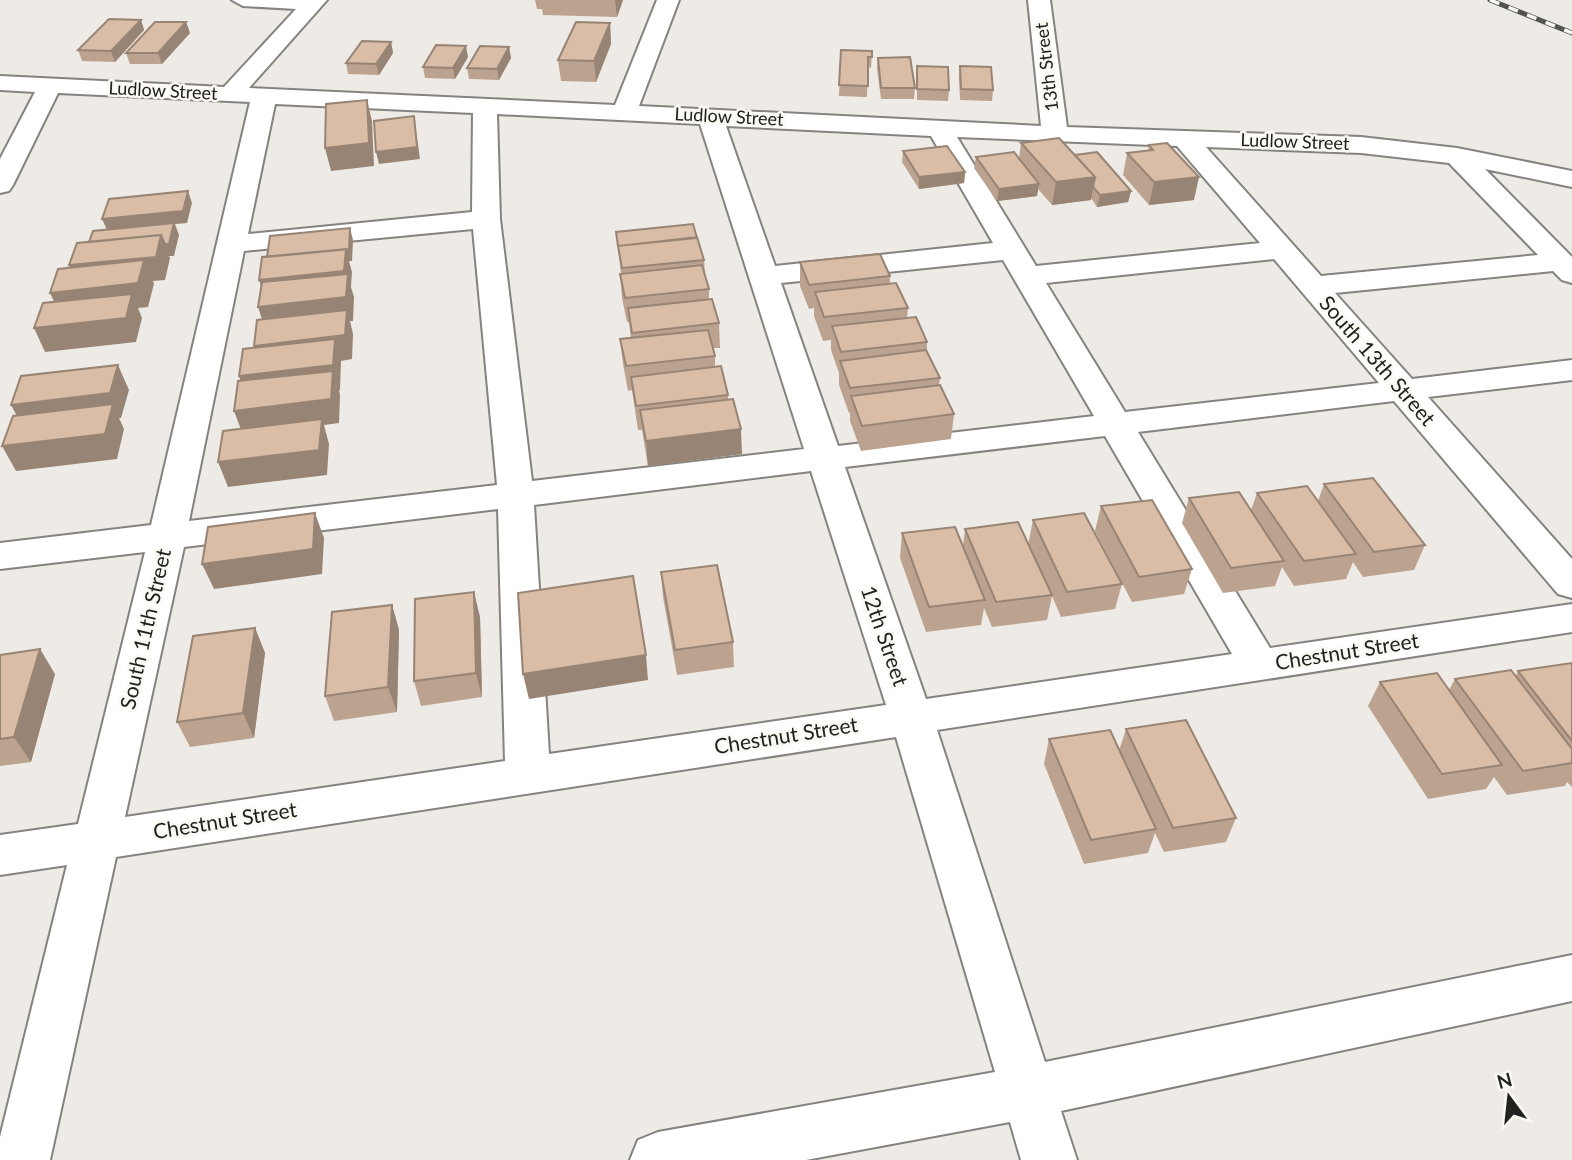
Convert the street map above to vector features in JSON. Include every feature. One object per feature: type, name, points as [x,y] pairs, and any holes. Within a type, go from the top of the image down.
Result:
[{"type":"street","points":[[243,0],[315,1]]},
{"type":"street","points":[[625,111],[668,0]]},
{"type":"street","name":"13th Street","points":[[1039,0],[1055,134]]},
{"type":"street","points":[[247,95],[315,1]]},
{"type":"street","name":"Ludlow Street","points":[[0,83],[625,111],[1055,134],[1361,145],[1457,156],[1572,179]]},
{"type":"street","points":[[0,185],[50,85]]},
{"type":"street","name":"South 11th Street","points":[[22,1160],[167,538],[232,244],[247,95]]},
{"type":"street","points":[[485,106],[486,219],[516,497],[528,775]]},
{"type":"street","name":"12th Street","points":[[710,116],[911,716],[1049,1160]]},
{"type":"street","points":[[939,128],[1259,665]]},
{"type":"street","name":"South 13th Street","points":[[1183,137],[1572,584]]},
{"type":"street","points":[[1457,156],[1565,268]]},
{"type":"street","points":[[232,244],[486,219]]},
{"type":"street","points":[[763,276],[1280,250]]},
{"type":"street","points":[[1311,286],[1565,268]]},
{"type":"street","points":[[0,556],[1572,370]]},
{"type":"street","name":"Chestnut Street","points":[[0,855],[1572,618]]},
{"type":"street","points":[[657,1160],[1028,1092],[1572,978]]},
{"type":"building","points":[[109,19],[141,20],[111,51],[78,50]]},
{"type":"building","points":[[155,22],[186,22],[158,53],[126,53]]},
{"type":"building","points":[[576,22],[610,23],[594,61],[558,60]]},
{"type":"building","points":[[362,41],[391,42],[376,64],[346,63]]},
{"type":"building","points":[[436,45],[466,46],[453,68],[423,67]]},
{"type":"building","points":[[480,46],[509,47],[497,69],[467,68]]},
{"type":"building","points":[[841,50],[872,51],[872,57],[868,57],[868,86],[839,85]]},
{"type":"building","points":[[910,57],[915,88],[881,88],[878,58]]},
{"type":"building","points":[[917,66],[948,67],[949,90],[917,89]]},
{"type":"building","points":[[960,66],[991,67],[993,90],[961,89]]},
{"type":"building","points":[[367,100],[369,143],[325,148],[326,104]]},
{"type":"building","points":[[414,116],[417,147],[376,152],[374,121]]},
{"type":"building","points":[[1059,138],[1095,177],[1056,182],[1021,143]]},
{"type":"building","points":[[1167,143],[1199,177],[1154,182],[1127,153],[1153,150],[1149,145]]},
{"type":"building","points":[[947,146],[965,172],[919,177],[903,151]]},
{"type":"building","points":[[1014,152],[1039,184],[999,189],[976,157]]},
{"type":"building","points":[[1097,152],[1131,191],[1100,195],[1093,187],[1095,177],[1075,155]]},
{"type":"building","points":[[188,191],[183,211],[102,219],[109,199]]},
{"type":"building","points":[[174,223],[169,244],[165,244],[161,235],[89,242],[93,231]]},
{"type":"building","points":[[693,224],[697,238],[618,246],[616,232]]},
{"type":"building","points":[[350,228],[349,249],[267,257],[270,236]]},
{"type":"building","points":[[161,235],[156,257],[69,265],[77,243]]},
{"type":"building","points":[[697,237],[704,260],[622,268],[618,246]]},
{"type":"building","points":[[346,249],[344,271],[259,280],[262,257]]},
{"type":"building","points":[[880,254],[890,276],[809,285],[800,262]]},
{"type":"building","points":[[144,260],[138,283],[50,293],[58,269]]},
{"type":"building","points":[[702,265],[709,289],[625,298],[620,274]]},
{"type":"building","points":[[348,274],[346,297],[258,307],[262,282]]},
{"type":"building","points":[[896,283],[908,308],[824,317],[815,292]]},
{"type":"building","points":[[132,294],[126,318],[34,328],[43,303]]},
{"type":"building","points":[[712,299],[719,323],[632,333],[628,308]]},
{"type":"building","points":[[347,310],[345,335],[254,346],[257,320]]},
{"type":"building","points":[[916,317],[927,342],[841,352],[832,326]]},
{"type":"building","points":[[708,330],[715,356],[626,366],[620,339]]},
{"type":"building","points":[[335,339],[333,365],[239,376],[243,349]]},
{"type":"building","points":[[926,350],[940,378],[850,388],[840,361]]},
{"type":"building","points":[[118,365],[110,393],[11,405],[21,376]]},
{"type":"building","points":[[721,366],[728,395],[636,406],[631,377]]},
{"type":"building","points":[[333,371],[331,399],[234,411],[238,381]]},
{"type":"building","points":[[940,385],[954,414],[862,426],[851,396]]},
{"type":"building","points":[[733,399],[741,429],[646,441],[640,410]]},
{"type":"building","points":[[113,404],[105,434],[2,446],[13,416]]},
{"type":"building","points":[[322,419],[319,450],[218,462],[223,431]]},
{"type":"building","points":[[1373,478],[1425,545],[1374,552],[1324,484]]},
{"type":"building","points":[[1307,486],[1356,554],[1304,561],[1257,493]]},
{"type":"building","points":[[1239,492],[1284,561],[1231,568],[1189,498]]},
{"type":"building","points":[[1152,500],[1192,569],[1139,577],[1101,506]]},
{"type":"building","points":[[315,513],[313,549],[202,564],[208,527]]},
{"type":"building","points":[[1084,513],[1122,584],[1067,592],[1033,520]]},
{"type":"building","points":[[1018,522],[1052,595],[996,602],[965,529]]},
{"type":"building","points":[[955,527],[985,600],[929,607],[902,533]]},
{"type":"building","points":[[717,565],[733,642],[675,650],[661,572]]},
{"type":"building","points":[[633,576],[646,655],[523,674],[518,593]]},
{"type":"building","points":[[474,592],[476,673],[414,681],[415,599]]},
{"type":"building","points":[[392,605],[388,687],[325,696],[332,612]]},
{"type":"building","points":[[255,628],[243,713],[177,722],[193,636]]},
{"type":"building","points":[[40,649],[14,737],[0,739],[0,655]]},
{"type":"building","points":[[1572,663],[1572,741],[1518,671]]},
{"type":"building","points":[[1511,670],[1572,749],[1572,763],[1523,771],[1455,679]]},
{"type":"building","points":[[1437,673],[1502,765],[1442,774],[1380,682]]},
{"type":"building","points":[[1186,720],[1236,818],[1173,828],[1126,729]]},
{"type":"building","points":[[1110,730],[1156,829],[1091,840],[1049,739]]},
{"type":"railway","points":[[1490,0],[1572,33]]}]
